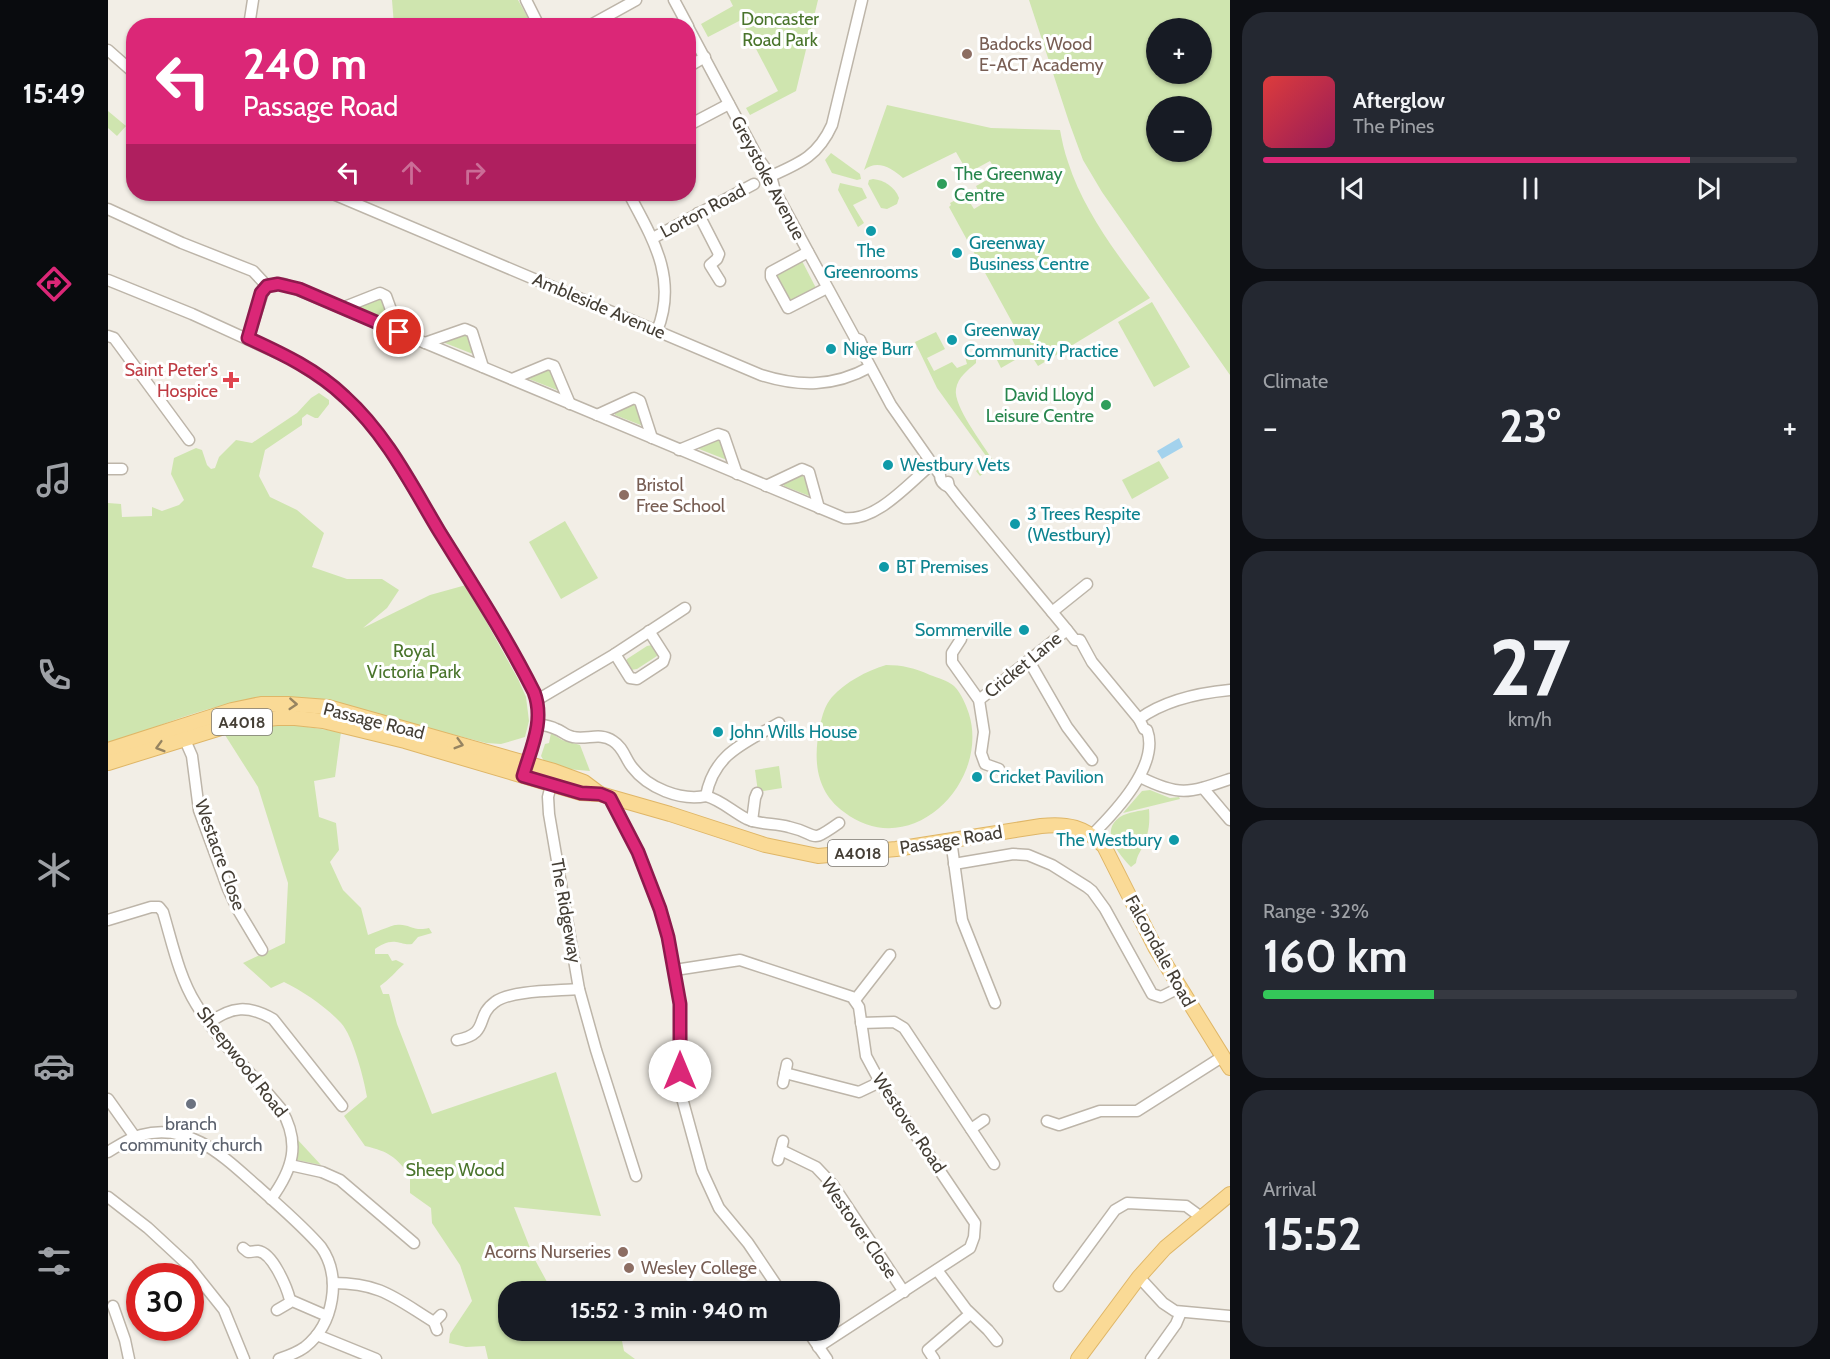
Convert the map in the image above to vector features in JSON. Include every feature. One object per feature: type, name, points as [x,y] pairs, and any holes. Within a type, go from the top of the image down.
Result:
[{"type":"main road","name":"Passage Road","points":[[108,750],[232,710],[261,704],[328,707],[553,778],[581,793],[605,796],[670,814],[765,845],[818,856],[896,849],[1020,828],[1062,824],[1080,828],[1092,836]]},
{"type":"main road","name":"Passage Road","points":[[108,763],[190,739],[222,727],[260,719],[295,718],[323,721],[525,769]]},
{"type":"main road","name":"Falcondale Road","points":[[1092,836],[1107,851],[1150,938],[1226,1062]]},
{"type":"main road","points":[[1078,1359],[1139,1277],[1165,1248],[1230,1194]]},
{"type":"street","points":[[250,18],[253,0]]},
{"type":"street","points":[[526,0],[535,18]]},
{"type":"street","name":"Greystoke Avenue","points":[[674,0],[684,18]]},
{"type":"street","points":[[771,176],[806,159],[819,148],[827,135],[832,125],[862,0]]},
{"type":"street","points":[[602,18],[628,2]]},
{"type":"street","name":"Greystoke Avenue","points":[[696,41],[758,158],[771,176],[775,191],[855,338],[856,348],[861,350],[891,405],[931,465],[940,476],[944,477],[949,487],[1076,640],[1075,644],[1080,651],[1084,651],[1149,735],[1147,758],[1140,777],[1118,807],[1092,836]]},
{"type":"street","points":[[108,50],[126,66]]},
{"type":"street","points":[[696,62],[705,57]]},
{"type":"street","name":"Greystoke Avenue","points":[[696,121],[729,104]]},
{"type":"street","name":"Lorton Road","points":[[653,238],[754,184]]},
{"type":"street","name":"Ambleside Avenue","points":[[350,201],[761,375],[790,382],[831,382],[847,378],[870,367]]},
{"type":"street","points":[[633,201],[653,238],[663,266],[665,285],[663,313],[657,331]]},
{"type":"street","points":[[108,208],[182,243],[253,271],[267,286]]},
{"type":"street","points":[[698,213],[719,254],[710,265],[720,281]]},
{"type":"street","name":"Greystoke Avenue","points":[[808,252],[771,272],[771,277],[788,308],[827,288]]},
{"type":"street","points":[[108,280],[288,357],[327,382],[355,406],[383,439],[489,610],[537,700],[538,724],[525,769]]},
{"type":"street","points":[[248,338],[261,293],[267,286],[284,284],[679,450],[850,519],[872,513],[931,465]]},
{"type":"street","points":[[342,308],[380,293],[386,296],[399,332]]},
{"type":"street","points":[[425,343],[465,329],[472,332],[483,367]]},
{"type":"street","points":[[108,336],[114,338],[189,441]]},
{"type":"street","points":[[512,379],[548,364],[554,366],[570,404]]},
{"type":"street","points":[[597,415],[634,398],[640,401],[652,438]]},
{"type":"street","points":[[679,450],[718,434],[724,436],[737,474]]},
{"type":"street","points":[[108,469],[122,469]]},
{"type":"street","points":[[766,486],[802,469],[809,472],[819,508]]},
{"type":"street","points":[[1052,612],[1087,584]]},
{"type":"street","points":[[537,700],[615,654],[685,608]]},
{"type":"street","name":"Cricket Lane","points":[[979,700],[1067,630]]},
{"type":"street","points":[[615,654],[630,678],[637,679],[665,659],[649,631]]},
{"type":"street","points":[[961,639],[952,653],[952,662],[979,700],[983,722],[982,758],[986,764],[999,769]]},
{"type":"street","points":[[1029,661],[1067,727],[1092,760]]},
{"type":"street","points":[[1141,724],[1149,712],[1187,697],[1230,690]]},
{"type":"street","points":[[706,796],[713,773],[724,757],[755,731],[779,723]]},
{"type":"street","points":[[538,724],[554,727],[574,737],[603,736],[612,740],[620,747],[640,777],[650,784],[681,795],[697,798],[706,796],[752,821],[764,824],[790,822],[817,837],[822,836],[839,823]]},
{"type":"street","name":"Westacre Close","points":[[190,739],[199,810],[238,910],[262,950]]},
{"type":"street","points":[[1140,777],[1174,791],[1203,788],[1230,779]]},
{"type":"street","name":"The Ridgeway","points":[[553,778],[548,797],[549,814],[579,989],[636,1176]]},
{"type":"street","points":[[1203,788],[1230,820]]},
{"type":"street","points":[[752,821],[755,798],[758,793]]},
{"type":"street","points":[[605,796],[623,822],[638,852],[660,909],[675,970],[681,1018],[682,1098],[702,1171],[719,1208],[748,1243],[774,1281]]},
{"type":"street","points":[[623,822],[627,802]]},
{"type":"street","points":[[951,840],[962,920],[995,1004]]},
{"type":"street","points":[[954,864],[1013,854],[1036,857],[1092,891],[1105,909],[1152,994],[1161,997],[1179,987]]},
{"type":"street","name":"Sheepwood Road","points":[[108,920],[151,907],[159,908],[163,912],[185,982],[195,1003],[281,1109],[288,1122],[292,1144],[290,1165],[282,1184],[271,1199]]},
{"type":"street","points":[[675,970],[740,960],[849,995],[855,1000],[890,955]]},
{"type":"street","points":[[465,1040],[478,1031],[490,1006],[497,1000],[535,992],[579,989]]},
{"type":"street","name":"Westover Road","points":[[818,1347],[970,1248],[974,1237],[975,1223],[880,1082],[866,1056],[859,1007],[855,1000]]},
{"type":"street","points":[[209,1023],[221,1014],[241,1009],[262,1012],[273,1019],[342,1106]]},
{"type":"street","points":[[861,1023],[900,1024],[994,1164]]},
{"type":"street","points":[[1051,1127],[1100,1111],[1137,1111],[1226,1062]]},
{"type":"street","points":[[785,1073],[860,1092],[880,1082]]},
{"type":"street","points":[[108,1098],[135,1137]]},
{"type":"street","points":[[971,1129],[984,1120]]},
{"type":"street","points":[[108,1152],[135,1137],[163,1132],[195,1138],[223,1156],[321,1246],[329,1260],[333,1283],[333,1296],[327,1316],[317,1335],[305,1347],[279,1359]]},
{"type":"street","name":"Westover Close","points":[[781,1151],[816,1167],[833,1185],[904,1292]]},
{"type":"street","points":[[290,1165],[322,1172],[340,1180],[413,1241]]},
{"type":"street","points":[[108,1197],[148,1228],[188,1265],[224,1310],[244,1359]]},
{"type":"street","points":[[1059,1286],[1120,1206],[1127,1203],[1186,1206],[1201,1217]]},
{"type":"street","points":[[243,1248],[248,1252],[259,1251],[269,1258],[285,1283],[290,1300]]},
{"type":"street","points":[[937,1270],[970,1314],[997,1341]]},
{"type":"street","points":[[1139,1277],[1163,1303],[1181,1312],[1230,1316]]},
{"type":"street","points":[[333,1283],[355,1284],[379,1289],[437,1322]]},
{"type":"street","points":[[290,1300],[327,1316]]},
{"type":"street","points":[[277,1310],[290,1300]]},
{"type":"street","points":[[115,1305],[129,1359]]},
{"type":"street","points":[[1151,1359],[1176,1324],[1181,1312]]},
{"type":"street","points":[[934,1359],[928,1350],[928,1342],[970,1314]]},
{"type":"street","points":[[317,1335],[376,1359]]},
{"type":"street","points":[[814,1341],[827,1359]]},
{"type":"green space","points":[[392,0],[518,0],[528,18],[393,18]]},
{"type":"green space","name":"Doncaster Road Park","points":[[730,0],[818,0],[796,91],[750,115],[746,108],[778,91],[741,20],[708,37],[701,24],[733,6]]},
{"type":"green space","points":[[1029,0],[1230,0],[1230,375],[1102,192],[1083,160]]},
{"type":"green space","points":[[887,105],[991,128],[1060,130],[1067,158],[1083,199],[1103,233],[1150,298],[1038,366],[1029,352],[1001,368],[997,360],[1017,349],[1011,337],[1018,333],[949,207],[950,203],[961,197],[964,200],[967,198],[974,209],[984,203],[976,186],[998,174],[990,161],[968,173],[956,152],[903,178],[884,166],[874,165],[864,170]]},
{"type":"green space","points":[[108,111],[126,126],[117,136],[108,128]]},
{"type":"green space","points":[[831,153],[860,174],[861,179],[832,173],[825,160]]},
{"type":"green space","points":[[873,179],[892,187],[899,198],[897,204],[887,209],[881,208],[868,184],[869,180]]},
{"type":"green space","points":[[840,183],[862,188],[867,198],[853,205],[864,223],[858,227],[838,190]]},
{"type":"green space","points":[[801,259],[817,290],[790,301],[777,279],[777,273]]},
{"type":"green space","points":[[381,297],[389,320],[361,308]]},
{"type":"green space","points":[[1152,302],[1190,367],[1154,387],[1118,322]]},
{"type":"green space","points":[[466,332],[475,353],[445,343],[445,340]]},
{"type":"green space","points":[[936,332],[945,349],[927,358],[934,371],[952,362],[957,368],[967,364],[964,353],[969,350],[976,358],[976,363],[961,377],[957,385],[956,396],[964,415],[992,459],[993,466],[980,476],[976,471],[989,460],[937,388],[915,342]]},
{"type":"green space","points":[[550,368],[559,388],[557,390],[529,379],[529,376]]},
{"type":"green space","name":"Royal Victoria Park","points":[[319,393],[329,400],[329,404],[318,418],[307,414],[302,418],[302,425],[265,450],[259,476],[270,497],[297,510],[324,533],[312,567],[347,579],[382,579],[399,590],[387,608],[363,628],[430,595],[466,585],[526,697],[529,721],[525,737],[501,744],[486,743],[315,699],[280,698],[228,704],[108,744],[108,503],[121,504],[122,517],[152,516],[152,507],[162,511],[179,505],[184,500],[171,474],[174,458],[196,448],[202,450],[207,465],[211,469],[215,468],[219,457],[236,440],[252,443],[297,413]]},
{"type":"green space","points":[[634,403],[643,426],[615,415],[615,412]]},
{"type":"green space","points":[[719,438],[727,460],[699,449],[699,446]]},
{"type":"green space","points":[[1159,461],[1169,478],[1132,499],[1122,480]]},
{"type":"green space","points":[[802,474],[812,497],[784,486],[783,483]]},
{"type":"green space","points":[[565,521],[598,578],[561,599],[529,542]]},
{"type":"green space","points":[[652,645],[657,656],[637,669],[631,670],[627,659]]},
{"type":"green space","points":[[886,665],[914,669],[954,686],[969,714],[972,740],[968,766],[956,789],[939,808],[918,822],[894,828],[869,825],[834,804],[822,784],[817,762],[820,726],[830,700],[857,678]]},
{"type":"green space","name":"Sheep Wood","points":[[267,725],[301,726],[341,732],[335,777],[314,781],[319,817],[336,823],[339,850],[330,862],[343,890],[361,908],[368,935],[400,925],[419,929],[429,928],[432,933],[418,937],[412,944],[393,942],[385,944],[375,949],[375,954],[388,954],[392,961],[396,960],[404,964],[380,986],[383,994],[389,994],[397,1024],[432,1114],[556,1072],[601,1216],[514,1207],[534,1258],[547,1281],[498,1281],[498,1341],[622,1341],[624,1351],[635,1359],[488,1359],[485,1346],[466,1347],[449,1343],[450,1334],[472,1301],[460,1265],[432,1223],[431,1208],[410,1193],[410,1175],[391,1156],[365,1146],[344,1116],[367,1097],[350,1038],[341,1023],[307,995],[284,982],[271,988],[243,963],[285,943],[288,883],[258,787],[225,735],[243,728]]},
{"type":"green space","points":[[551,733],[562,740],[580,745],[590,771],[567,769],[544,761],[541,756],[545,744],[549,743]]},
{"type":"green space","points":[[779,766],[782,788],[758,792],[755,770]]},
{"type":"green space","points":[[1150,790],[1170,798],[1179,797],[1180,799],[1123,813],[1142,791]]},
{"type":"green space","points":[[1149,809],[1147,836],[1136,863],[1131,867],[1113,842],[1111,829],[1123,815]]},
{"type":"green space","points":[[297,1139],[321,1165],[297,1160]]},
{"type":"water","points":[[1179,438],[1183,447],[1162,459],[1157,451]]},
{"type":"place","name":"Badocks Wood E-ACT Academy","points":[[967,54]]},
{"type":"place","name":"The Greenway Centre","points":[[942,184]]},
{"type":"place","name":"The Greenrooms","points":[[871,231]]},
{"type":"place","name":"Greenway Business Centre","points":[[957,253]]},
{"type":"place","name":"Greenway Community Practice","points":[[952,340]]},
{"type":"place","name":"Nige Burr","points":[[831,349]]},
{"type":"place","name":"Saint Peter's Hospice","points":[[231,380]]},
{"type":"place","name":"David Lloyd Leisure Centre","points":[[1106,405]]},
{"type":"place","name":"Westbury Vets","points":[[888,465]]},
{"type":"place","name":"Bristol Free School","points":[[624,495]]},
{"type":"place","name":"3 Trees Respite (Westbury)","points":[[1015,524]]},
{"type":"place","name":"BT Premises","points":[[884,567]]},
{"type":"place","name":"Sommerville","points":[[1024,630]]},
{"type":"place","name":"John Wills House","points":[[718,732]]},
{"type":"place","name":"Cricket Pavilion","points":[[977,777]]},
{"type":"place","name":"The Westbury","points":[[1174,840]]},
{"type":"place","name":"branch community church","points":[[191,1104]]},
{"type":"place","name":"Acorns Nurseries","points":[[623,1252]]},
{"type":"place","name":"Wesley College","points":[[629,1268]]},
{"type":"route","points":[[399,332],[299,289],[284,284],[274,284],[267,286],[261,293],[248,338],[280,352],[327,382],[355,406],[383,439],[489,610],[534,692],[539,719],[523,776],[581,793],[600,794],[610,798],[638,852],[668,937],[680,1004],[680,1071]]}]
